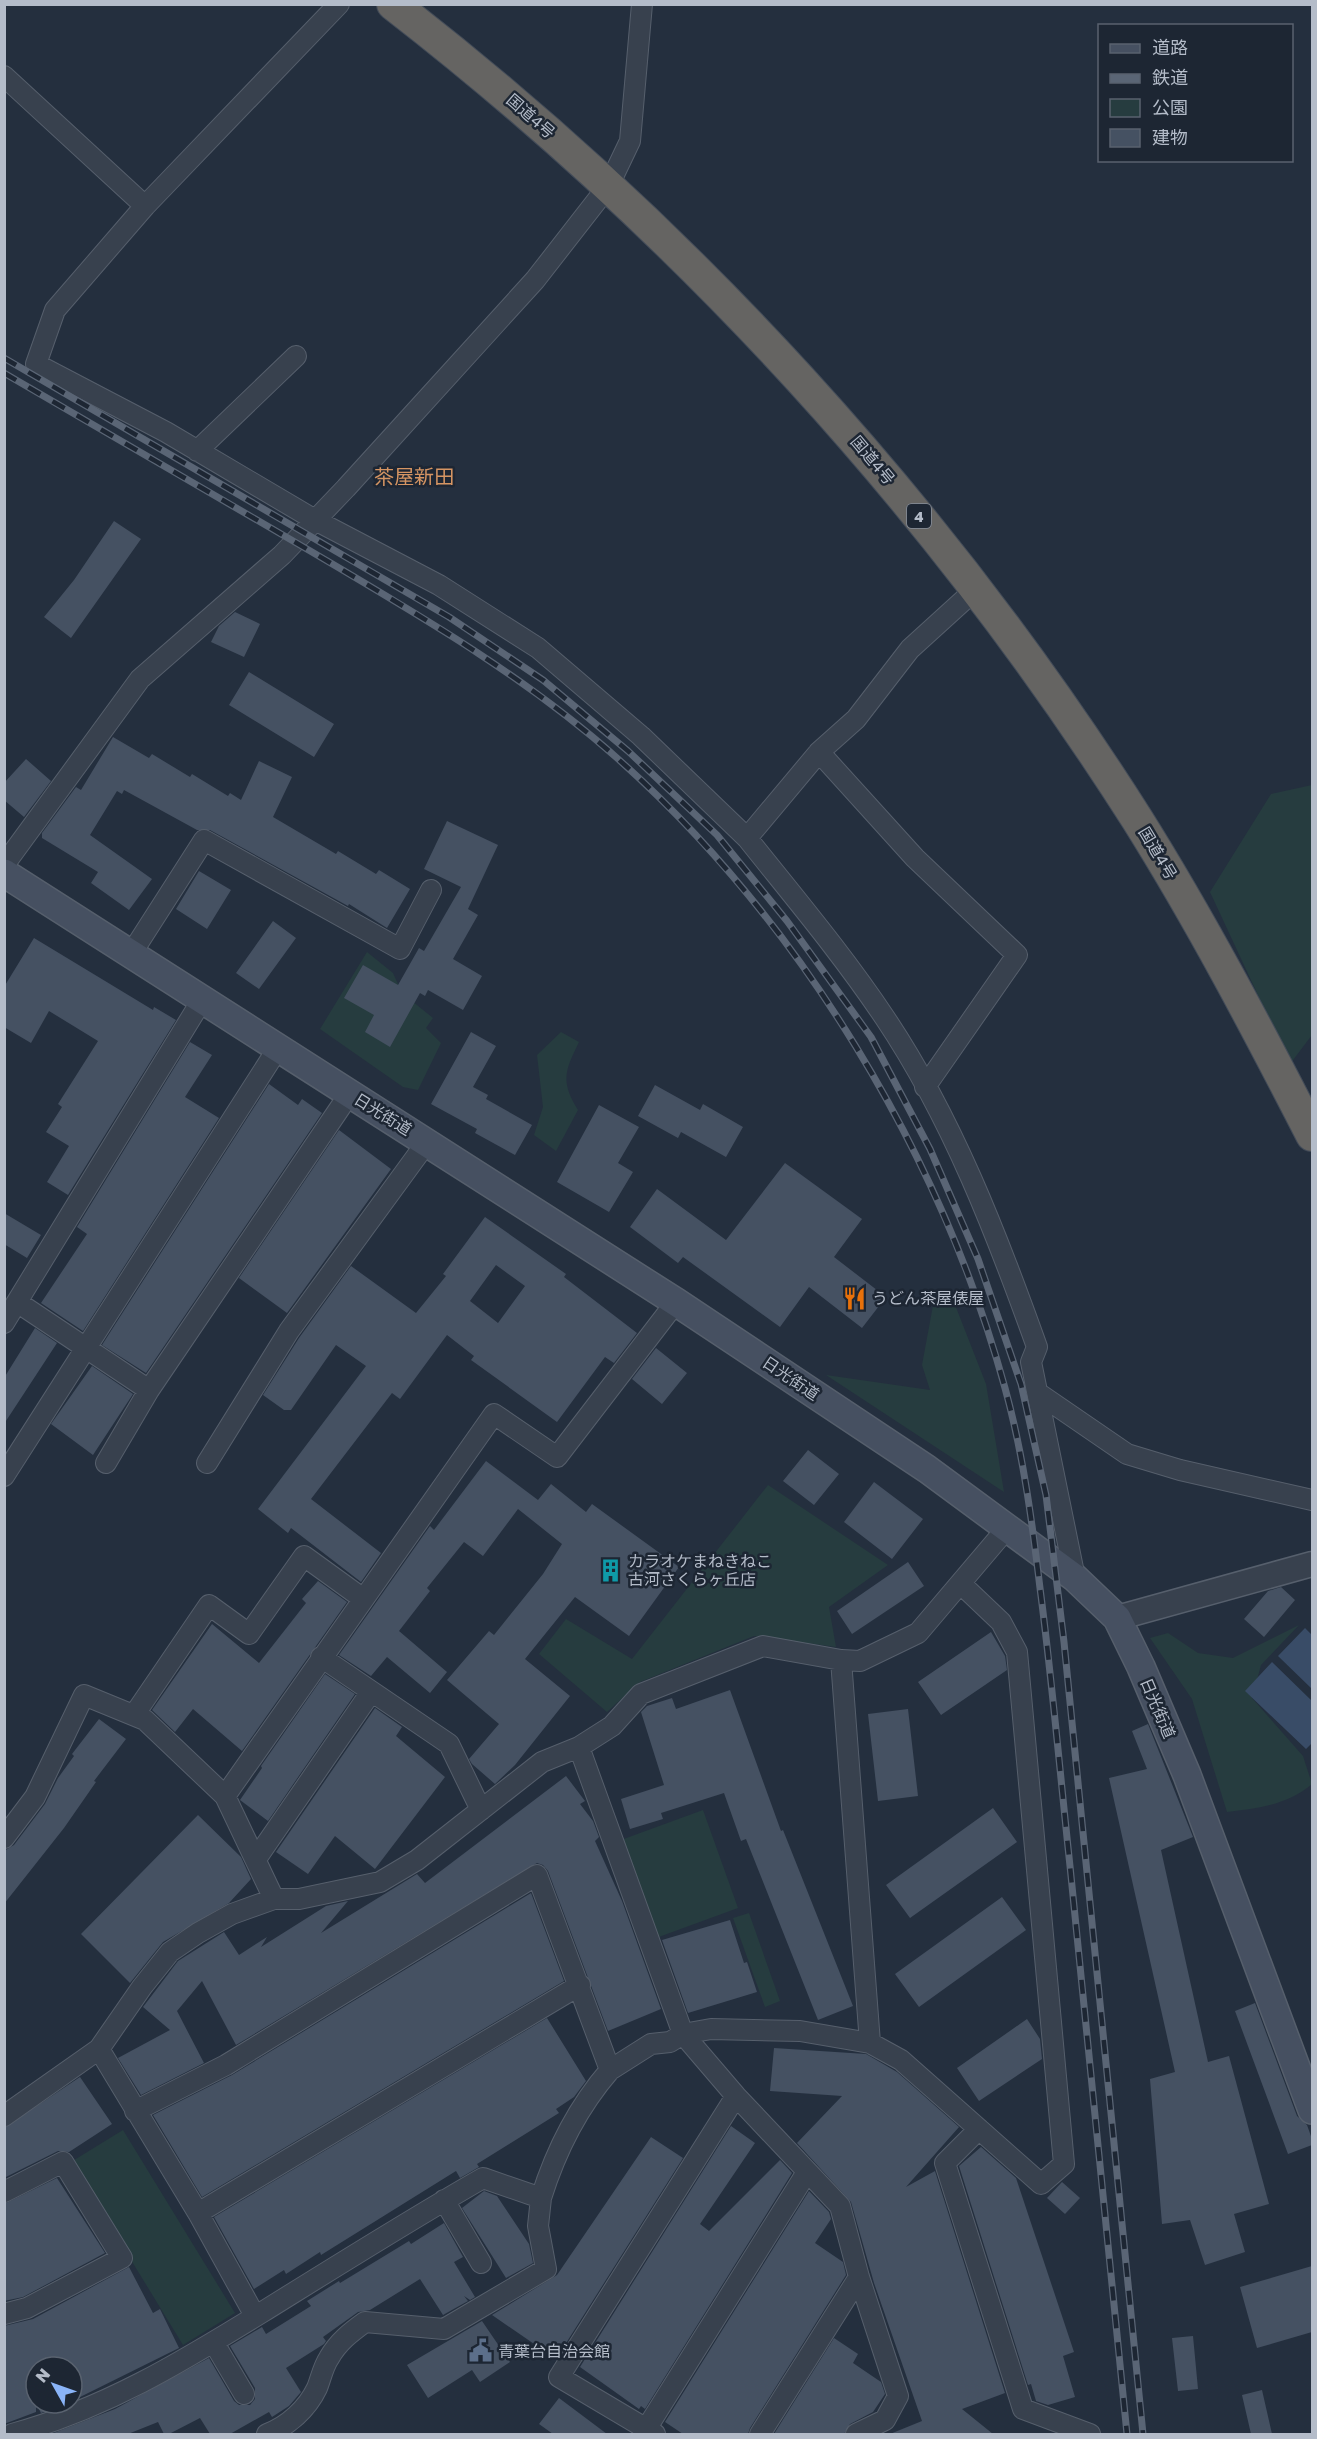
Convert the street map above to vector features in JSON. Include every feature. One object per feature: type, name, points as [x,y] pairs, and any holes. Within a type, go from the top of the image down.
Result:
[{"type":"highway","name":"国道4号","points":[[393,4],[465,60],[609,185],[772,348],[866,451],[1032,663],[1137,819],[1190,906],[1312,1135]]},
{"type":"main road","name":"日光街道","points":[[4,873],[676,1302],[927,1469],[1076,1578],[1117,1618],[1141,1667],[1187,1775],[1312,2110]]},
{"type":"street","points":[[339,4],[145,206],[55,310],[36,364],[197,451],[315,520],[439,585],[538,648],[641,736],[747,838],[822,931],[872,999],[925,1087],[1008,1264],[1037,1347],[1031,1362],[1076,1578]]},
{"type":"street","points":[[4,865],[140,679],[282,555],[535,280],[609,185],[630,141],[642,4]]},
{"type":"street","points":[[4,76],[145,206]]},
{"type":"street","points":[[197,451],[296,356]]},
{"type":"street","points":[[747,838],[819,752],[856,719],[910,649],[976,589]]},
{"type":"street","points":[[819,752],[915,858],[1017,955],[925,1087]]},
{"type":"street","points":[[131,954],[204,840],[400,949],[431,890]]},
{"type":"street","points":[[4,1323],[202,1000]]},
{"type":"street","points":[[4,1476],[278,1048]]},
{"type":"street","points":[[106,1463],[149,1390],[350,1094]]},
{"type":"street","points":[[207,1463],[288,1331],[427,1142]]},
{"type":"street","points":[[17,1302],[149,1390]]},
{"type":"street","points":[[225,1796],[362,1598],[494,1414],[557,1457],[676,1302]]},
{"type":"street","points":[[1038,1393],[1127,1454],[1180,1470],[1312,1500]]},
{"type":"street","points":[[4,2116],[99,2049],[142,1987],[170,1952],[232,1914],[274,1899],[299,1899],[380,1882],[417,1860],[542,1762],[579,1747],[612,1726],[641,1694],[763,1646],[841,1660],[860,1661],[918,1633],[1008,1527]]},
{"type":"street","points":[[134,1715],[209,1605],[249,1634],[304,1556],[362,1598]]},
{"type":"street","points":[[1117,1618],[1312,1564]]},
{"type":"street","points":[[267,2434],[279,2429],[302,2411],[315,2391],[328,2359],[346,2335],[365,2322],[444,2329],[546,2269],[538,2226],[541,2198],[555,2155],[588,2096],[610,2070],[635,2052],[651,2044],[670,2042],[683,2034],[711,2029],[800,2031],[870,2043],[901,2060],[1041,2184],[1064,2164],[1017,1652],[1001,1622],[961,1584]]},
{"type":"street","points":[[321,1658],[449,1744],[481,1810]]},
{"type":"street","points":[[841,1660],[870,2043]]},
{"type":"street","points":[[256,1859],[371,1692]]},
{"type":"street","points":[[4,1838],[34,1797],[84,1695],[145,1719],[225,1796],[274,1899]]},
{"type":"street","points":[[579,1747],[683,2034],[736,2096],[840,2206],[859,2277],[898,2396],[885,2420],[856,2434]]},
{"type":"street","points":[[135,2111],[226,2065],[537,1875],[610,2070]]},
{"type":"street","points":[[198,2213],[580,1985]]},
{"type":"street","points":[[99,2049],[198,2213],[255,2316]]},
{"type":"street","points":[[736,2096],[559,2377],[648,2433],[807,2172]]},
{"type":"street","points":[[979,2129],[945,2163],[1023,2409],[1090,2434]]},
{"type":"street","points":[[4,2192],[63,2162],[122,2258],[27,2308],[4,2314]]},
{"type":"street","points":[[12,2434],[51,2424],[129,2391],[214,2343],[483,2178],[541,2198]]},
{"type":"street","points":[[444,2200],[481,2263]]},
{"type":"street","points":[[760,2434],[859,2277]]},
{"type":"street","points":[[214,2343],[244,2394]]},
{"type":"green space","points":[[1312,785],[1312,1035],[1290,1064],[1210,892],[1271,794]]},
{"type":"green space","points":[[367,952],[393,973],[402,993],[433,1018],[426,1028],[441,1043],[418,1090],[403,1087],[320,1029]]},
{"type":"green space","points":[[561,1032],[579,1042],[566,1076],[572,1100],[578,1110],[556,1151],[534,1135],[543,1107],[537,1055]]},
{"type":"green space","points":[[950,1292],[986,1384],[1004,1492],[826,1375],[930,1390],[922,1365],[934,1300]]},
{"type":"green space","points":[[768,1485],[888,1565],[829,1607],[836,1647],[754,1636],[640,1682],[607,1712],[539,1654],[566,1619],[632,1659]]},
{"type":"green space","points":[[1299,1625],[1261,1665],[1252,1698],[1303,1756],[1312,1784],[1283,1801],[1227,1812],[1192,1699],[1150,1638],[1168,1633],[1198,1653],[1233,1658]]},
{"type":"green space","points":[[703,1810],[738,1908],[656,1938],[621,1840]]},
{"type":"green space","points":[[749,1913],[780,2001],[765,2007],[733,1918]]},
{"type":"green space","points":[[123,2130],[235,2313],[183,2345],[71,2162]]},
{"type":"water","points":[[1305,1628],[1312,1635],[1312,1689],[1278,1656]]},
{"type":"water","points":[[1272,1662],[1312,1701],[1312,1743],[1306,1749],[1245,1691]]},
{"type":"building","points":[[114,521],[141,539],[71,638],[44,617],[74,580]]},
{"type":"building","points":[[235,612],[260,624],[244,657],[211,642],[219,626]]},
{"type":"building","points":[[249,672],[334,724],[314,757],[229,705]]},
{"type":"building","points":[[113,737],[149,758],[152,754],[190,777],[192,774],[228,796],[230,793],[241,800],[259,761],[292,777],[273,817],[336,854],[338,851],[376,874],[379,870],[410,889],[387,928],[349,904],[348,906],[210,830],[197,830],[124,790],[122,794],[117,791],[90,835],[152,879],[129,910],[91,883],[98,872],[42,838],[42,833],[76,787],[81,790]]},
{"type":"building","points":[[26,759],[51,781],[24,817],[4,800],[4,783]]},
{"type":"building","points":[[447,821],[498,845],[468,909],[478,915],[453,959],[482,976],[463,1010],[428,990],[425,996],[420,993],[390,1047],[365,1032],[374,1015],[344,998],[363,965],[398,985],[419,948],[424,951],[461,887],[424,869]]},
{"type":"building","points":[[199,871],[231,890],[207,929],[176,909]]},
{"type":"building","points":[[273,921],[296,938],[259,989],[236,973]]},
{"type":"building","points":[[34,938],[153,1010],[154,1007],[176,1020],[68,1195],[47,1182],[69,1146],[46,1132],[62,1107],[58,1104],[98,1041],[49,1011],[31,1043],[4,1027],[4,987]]},
{"type":"building","points":[[471,1032],[496,1046],[473,1087],[488,1095],[486,1099],[532,1125],[515,1155],[475,1133],[477,1129],[431,1104]]},
{"type":"building","points":[[190,1042],[212,1055],[185,1097],[219,1118],[83,1331],[41,1303],[87,1234],[77,1227]]},
{"type":"building","points":[[269,1084],[298,1105],[302,1099],[322,1113],[146,1373],[102,1345]]},
{"type":"building","points":[[655,1085],[700,1110],[703,1104],[743,1127],[726,1157],[681,1132],[678,1138],[638,1116]]},
{"type":"building","points":[[599,1105],[639,1127],[618,1163],[633,1172],[609,1212],[557,1182]]},
{"type":"building","points":[[339,1130],[391,1169],[287,1313],[239,1278]]},
{"type":"building","points":[[785,1163],[862,1219],[834,1257],[886,1297],[862,1328],[809,1287],[780,1327],[683,1257],[678,1263],[630,1227],[657,1189],[726,1240]]},
{"type":"building","points":[[4,1213],[41,1235],[27,1258],[4,1244]]},
{"type":"building","points":[[485,1217],[566,1274],[564,1277],[637,1333],[614,1363],[605,1357],[557,1422],[471,1360],[474,1356],[447,1335],[400,1399],[392,1393],[311,1499],[381,1553],[361,1582],[291,1528],[288,1533],[258,1509],[366,1366],[336,1345],[291,1410],[284,1410],[263,1395],[299,1338],[351,1266],[416,1313],[446,1276],[443,1274]],"holes":[[[496,1265],[525,1286],[498,1323],[470,1301]]]},
{"type":"building","points":[[35,1328],[57,1343],[4,1424],[4,1378]]},
{"type":"building","points":[[656,1348],[687,1373],[662,1404],[632,1379]]},
{"type":"building","points":[[92,1366],[133,1394],[93,1455],[51,1424]]},
{"type":"building","points":[[808,1450],[839,1474],[814,1505],[783,1481]]},
{"type":"building","points":[[486,1461],[538,1500],[551,1484],[586,1512],[592,1504],[679,1567],[629,1636],[575,1597],[525,1659],[570,1696],[515,1765],[495,1784],[469,1759],[499,1724],[447,1680],[489,1631],[494,1635],[543,1574],[562,1544],[518,1509],[483,1556],[464,1542],[427,1588],[430,1591],[399,1631],[447,1672],[430,1693],[387,1657],[371,1676],[339,1655],[430,1526],[434,1530]]},
{"type":"building","points":[[874,1482],[923,1519],[892,1559],[844,1522]]},
{"type":"building","points":[[908,1562],[924,1586],[852,1634],[837,1611]]},
{"type":"building","points":[[318,1581],[347,1602],[242,1751],[193,1709],[175,1732],[152,1710],[212,1624],[259,1663],[306,1603],[302,1599]]},
{"type":"building","points":[[1281,1587],[1295,1600],[1264,1637],[1244,1619],[1268,1591]]},
{"type":"building","points":[[991,1632],[1005,1656],[1007,1670],[941,1715],[918,1682]]},
{"type":"building","points":[[325,1674],[355,1694],[268,1821],[240,1800]]},
{"type":"building","points":[[730,1690],[781,1831],[783,1830],[853,2006],[818,2020],[746,1839],[741,1841],[724,1793],[661,1813],[663,1819],[630,1829],[621,1799],[664,1785],[641,1712],[647,1706],[672,1698],[676,1709]]},
{"type":"building","points":[[375,1708],[402,1727],[396,1736],[445,1777],[375,1869],[335,1836],[308,1874],[276,1852]]},
{"type":"building","points":[[908,1709],[918,1796],[878,1801],[868,1714]]},
{"type":"building","points":[[99,1719],[126,1739],[94,1781],[96,1782],[64,1828],[4,1904],[4,1851],[14,1845],[45,1804],[58,1778],[74,1756],[72,1754]]},
{"type":"building","points":[[1148,1724],[1193,1837],[1161,1850],[1208,2062],[1229,2056],[1269,2204],[1234,2214],[1245,2252],[1205,2265],[1190,2220],[1162,2224],[1150,2079],[1175,2072],[1109,1778],[1147,1769],[1132,1731]]},
{"type":"building","points":[[566,1776],[585,1801],[580,1804],[593,1821],[599,1837],[595,1841],[622,1901],[661,2009],[608,2031],[548,1871],[543,1865],[537,1863],[236,2045],[202,1981],[177,2011],[204,2063],[141,2095],[118,2058],[170,2030],[143,2007],[178,1961],[224,1932],[239,1955],[267,1937],[261,1947],[326,1906],[348,1901],[321,1933],[417,1874],[425,1883]]},
{"type":"building","points":[[993,1808],[1017,1842],[910,1918],[886,1885]]},
{"type":"building","points":[[198,1815],[241,1857],[251,1879],[229,1903],[163,1942],[130,1983],[81,1934]]},
{"type":"building","points":[[531,1893],[564,1981],[202,2197],[153,2115],[232,2075]]},
{"type":"building","points":[[1002,1897],[1026,1930],[919,2007],[895,1974]]},
{"type":"building","points":[[730,1920],[744,1963],[747,1962],[757,1992],[688,2013],[662,1940]]},
{"type":"building","points":[[1255,2003],[1297,2116],[1307,2125],[1312,2139],[1312,2145],[1288,2154],[1235,2011]]},
{"type":"building","points":[[547,2018],[586,2081],[574,2097],[556,2109],[559,2113],[477,2164],[479,2167],[460,2178],[456,2171],[321,2255],[320,2252],[286,2274],[284,2270],[254,2289],[214,2217]]},
{"type":"building","points":[[1027,2019],[1040,2039],[1042,2059],[979,2101],[957,2068]]},
{"type":"building","points":[[774,2048],[866,2054],[897,2072],[959,2127],[906,2187],[935,2171],[1005,2393],[962,2409],[993,2434],[890,2434],[922,2421],[874,2283],[851,2202],[797,2143],[842,2096],[770,2091]]},
{"type":"building","points":[[80,2077],[112,2124],[69,2152],[58,2151],[4,2178],[4,2128]]},
{"type":"building","points":[[731,2126],[755,2143],[700,2224],[709,2231],[780,2160],[792,2173],[645,2409],[641,2406],[639,2409],[580,2367]]},
{"type":"building","points":[[651,2137],[683,2158],[556,2359],[492,2315],[557,2275]]},
{"type":"building","points":[[981,2147],[1016,2178],[1074,2352],[1063,2356],[1075,2397],[1048,2405],[1036,2401],[1031,2384],[1028,2385],[959,2166]]},
{"type":"building","points":[[57,2178],[105,2253],[23,2297],[4,2301],[4,2204]]},
{"type":"building","points":[[1062,2182],[1080,2198],[1065,2214],[1047,2198]]},
{"type":"building","points":[[484,2191],[497,2196],[529,2244],[533,2263],[506,2278],[462,2208]]},
{"type":"building","points":[[809,2191],[829,2212],[831,2219],[815,2243],[843,2262],[846,2275],[748,2434],[683,2434],[665,2422]]},
{"type":"building","points":[[444,2223],[463,2257],[454,2262],[475,2297],[470,2300],[464,2296],[468,2301],[443,2315],[420,2279],[370,2310],[358,2312],[323,2337],[326,2341],[324,2344],[286,2368],[301,2392],[289,2406],[272,2417],[269,2412],[230,2434],[210,2434],[200,2418],[169,2434],[164,2434],[158,2422],[128,2434],[51,2434],[115,2409],[209,2358],[234,2401],[239,2405],[250,2405],[255,2399],[255,2388],[230,2346],[262,2327],[266,2334],[311,2306],[307,2301],[339,2281],[340,2283],[409,2241],[411,2244]]},
{"type":"building","points":[[1312,2266],[1312,2332],[1257,2348],[1240,2287]]},
{"type":"building","points":[[129,2267],[153,2313],[160,2309],[179,2348],[84,2395],[84,2355],[24,2355],[24,2415],[28,2415],[4,2424],[4,2326],[33,2319]]},
{"type":"building","points":[[482,2321],[510,2362],[480,2382],[472,2370],[428,2398],[407,2365]]},
{"type":"building","points":[[1193,2336],[1198,2389],[1178,2391],[1172,2338]]},
{"type":"building","points":[[834,2338],[858,2354],[853,2363],[881,2382],[885,2394],[873,2412],[850,2424],[844,2434],[774,2434]]},
{"type":"building","points":[[1262,2390],[1272,2434],[1251,2434],[1242,2395]]},
{"type":"building","points":[[559,2398],[607,2434],[553,2434],[539,2424]]},
{"type":"railway","points":[[4,358],[449,617],[543,680],[628,751],[717,835],[787,921],[871,1037],[930,1149],[978,1259],[1021,1384],[1046,1495],[1064,1642],[1143,2434]]},
{"type":"railway","points":[[4,373],[430,623],[508,673],[582,728],[684,822],[746,892],[803,967],[855,1046],[902,1128],[943,1213],[977,1300],[1005,1388],[1026,1487],[1052,1692],[1127,2434]]},
{"type":"place","name":"うどん茶屋俵屋","points":[[854,1298]]},
{"type":"place","name":"カラオケまねきねこ 古河さくらヶ丘店","points":[[610,1570]]},
{"type":"place","name":"青葉台自治会館","points":[[480,2351]]},
{"type":"district","name":"茶屋新田","points":[[414,476]]}]
